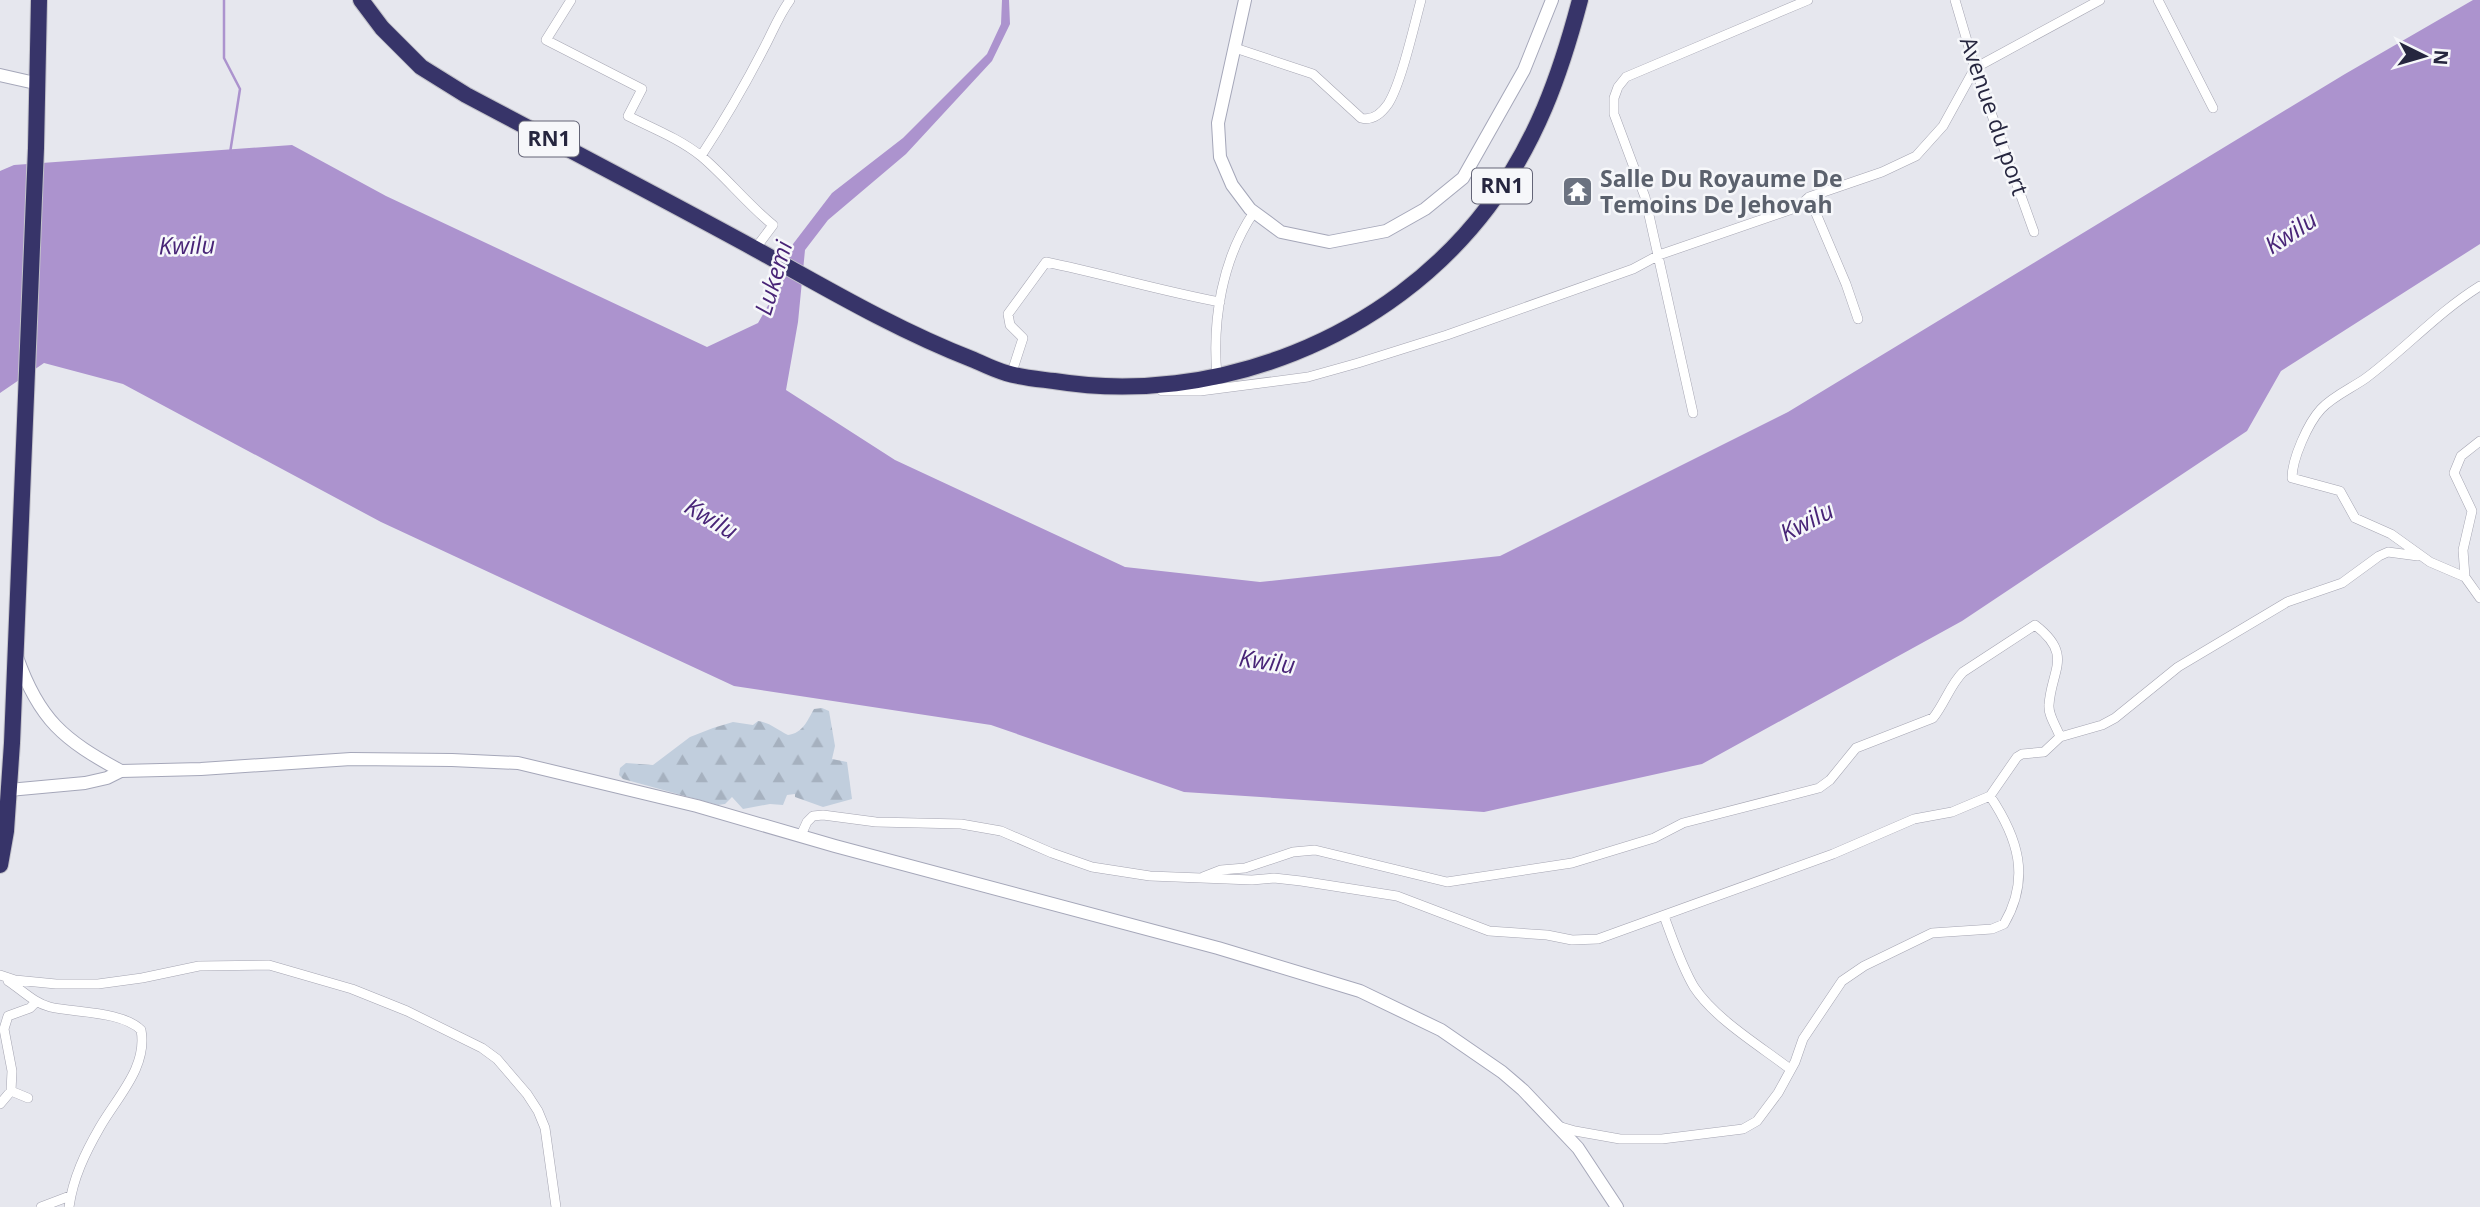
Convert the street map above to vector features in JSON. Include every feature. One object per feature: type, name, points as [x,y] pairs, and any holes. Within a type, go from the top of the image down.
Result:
[{"type":"highway","points":[[0,865],[9,790],[36,148],[38,0]]},
{"type":"highway","name":"RN1","points":[[361,0],[382,28],[421,67],[466,95],[853,303],[945,349],[1011,374],[1076,385],[1109,387],[1174,384],[1217,376],[1275,360],[1354,325],[1383,307],[1424,274],[1486,209],[1524,150],[1552,95],[1580,0]]},
{"type":"main road","points":[[1245,0],[1218,123],[1220,157],[1233,185],[1254,212],[1280,232],[1329,242],[1386,231],[1425,209],[1463,178],[1524,70],[1552,0]]},
{"type":"main road","points":[[2,79],[35,83]]},
{"type":"main road","points":[[14,647],[27,685],[48,720],[74,744],[121,771]]},
{"type":"main road","points":[[9,790],[85,783],[107,778],[121,771],[201,769],[351,759],[452,760],[518,763],[697,806],[835,846],[1219,948],[1360,991],[1441,1030],[1523,1090],[1578,1148],[1617,1207]]},
{"type":"street","points":[[571,0],[546,40],[642,89],[628,116],[701,156],[749,206],[773,225],[757,250]]},
{"type":"street","points":[[701,156],[728,115],[790,0]]},
{"type":"street","points":[[1235,48],[1313,74],[1361,118],[1374,118],[1388,103],[1396,85],[1421,0]]},
{"type":"street","points":[[1693,413],[1645,197],[1614,114],[1614,98],[1626,77],[1808,0]]},
{"type":"street","name":"Avenue du port","points":[[1955,0],[1975,68],[2035,232]]},
{"type":"street","points":[[1109,387],[1152,391],[1200,391],[1308,377],[1447,335],[1633,270],[1659,255],[1798,207],[1809,197],[1882,172],[1916,156],[1943,127],[1975,68],[2100,0]]},
{"type":"street","points":[[2158,0],[2213,108]]},
{"type":"street","points":[[1809,197],[1858,319]]},
{"type":"street","points":[[1217,376],[1215,348],[1220,302],[1237,241],[1254,212]]},
{"type":"street","points":[[1011,374],[1023,338],[1010,325],[1009,314],[1046,262],[1107,275],[1158,290],[1220,302]]},
{"type":"street","points":[[2480,286],[2459,299],[2364,379],[2322,408],[2309,426],[2292,469],[2292,478],[2297,481],[2340,491],[2355,518],[2391,534],[2418,556],[2465,577],[2480,598]]},
{"type":"street","points":[[2465,577],[2463,550],[2473,511],[2454,472],[2461,456],[2480,441]]},
{"type":"street","points":[[801,835],[813,816],[823,815],[876,822],[961,824],[1001,831],[1092,867],[1150,876],[1252,880],[1274,878],[1371,891],[1417,902],[1489,931],[1547,935],[1572,940],[1598,939],[1833,854],[1914,819],[1952,812],[1990,796],[2017,757],[2044,752],[2060,737],[2102,725],[2115,718],[2178,667],[2287,601],[2342,583],[2388,552],[2418,556]]},
{"type":"street","points":[[1201,878],[1210,873],[1245,868],[1271,858],[1315,850],[1447,882],[1572,863],[1654,838],[1683,823],[1819,788],[1830,780],[1856,748],[1933,718],[1954,681],[1964,671],[2035,625],[2053,645],[2057,656],[2059,667],[2049,705],[2060,737]]},
{"type":"street","points":[[1556,1125],[1620,1139],[1662,1139],[1744,1129],[1758,1121],[1778,1093],[1795,1062],[1803,1039],[1842,981],[1864,966],[1933,933],[1992,929],[2004,924],[2017,895],[2019,862],[2006,821],[1990,796]]},
{"type":"street","points":[[1664,916],[1678,954],[1695,988],[1713,1010],[1790,1069]]},
{"type":"street","points":[[0,976],[56,984],[99,984],[199,966],[269,965],[352,989],[407,1011],[482,1048],[497,1059],[527,1094],[545,1128],[556,1207]]},
{"type":"street","points":[[0,976],[23,990],[36,1002],[49,1007],[95,1013],[130,1022],[141,1030],[142,1052],[135,1069],[82,1160],[69,1207]]},
{"type":"street","points":[[0,1104],[11,1091],[12,1072],[4,1029],[6,1020],[8,1016],[36,1002]]},
{"type":"street","points":[[11,1091],[28,1098]]},
{"type":"street","points":[[41,1207],[70,1196]]},
{"type":"green space","points":[[814,709],[829,711],[835,746],[832,759],[847,762],[852,799],[823,807],[795,797],[795,794],[787,795],[783,805],[770,804],[743,809],[732,797],[725,804],[718,805],[623,779],[619,775],[620,768],[626,763],[653,765],[690,737],[733,722],[753,725],[758,721],[788,735],[793,734],[804,726]]},
{"type":"water","name":"Kwilu","points":[[1002,0],[1009,0],[1010,24],[992,61],[906,154],[828,220],[805,250],[798,322],[786,390],[895,460],[1125,567],[1260,582],[1500,556],[1788,412],[2345,74],[2473,0],[2480,0],[2480,244],[2281,371],[2247,431],[1962,621],[1702,764],[1484,812],[1184,792],[991,725],[734,686],[381,522],[123,384],[44,363],[0,393],[0,171],[14,165],[292,145],[386,196],[707,347],[758,323],[783,279],[793,244],[832,193],[903,138],[987,54],[1001,24]]},
{"type":"waterway","points":[[224,0],[224,58],[240,89],[230,153]]},
{"type":"place","name":"Salle Du Royaume De Temoins De Jehovah","points":[[1577,192]]},
{"type":"water label","name":"Lukemi","points":[[774,278]]}]
